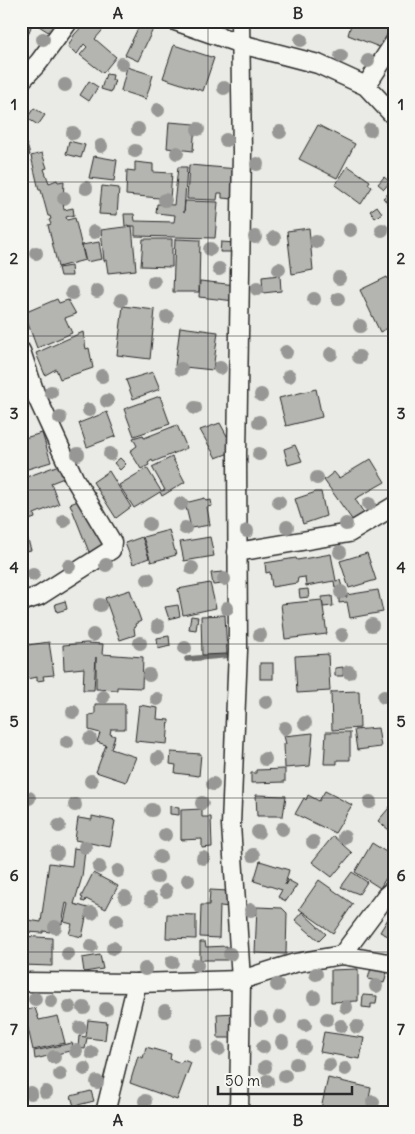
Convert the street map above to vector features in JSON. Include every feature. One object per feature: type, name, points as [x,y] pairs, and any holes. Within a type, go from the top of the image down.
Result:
[{"type":"street","points":[[21,81],[39,62],[69,21]]},
{"type":"street","points":[[175,21],[241,44],[318,64],[366,86],[394,116]]},
{"type":"street","points":[[239,1113],[240,980],[231,825],[238,650],[237,453],[242,152],[240,21]]},
{"type":"street","points":[[366,86],[394,43]]},
{"type":"street","points":[[21,351],[35,393],[74,478],[113,546],[111,550],[39,596],[21,602]]},
{"type":"street","points":[[238,552],[349,533],[394,506]]},
{"type":"street","points":[[342,955],[386,896],[394,889]]},
{"type":"street","points":[[21,982],[137,983],[240,980],[295,963],[342,955],[394,964]]},
{"type":"street","points":[[105,1113],[137,983]]},
{"type":"building","points":[[21,21],[32,24],[23,48],[21,48]]},
{"type":"building","points":[[41,21],[59,21],[52,33],[50,33],[39,26]]},
{"type":"building","points":[[87,21],[103,21],[107,25],[95,39],[116,57],[103,73],[80,55],[87,47],[84,44],[77,54],[68,47],[74,35]]},
{"type":"building","points":[[143,21],[148,21],[155,25],[138,61],[125,55]]},
{"type":"building","points":[[352,21],[392,21],[382,48],[348,35]]},
{"type":"building","points":[[174,45],[214,58],[203,91],[163,78]]},
{"type":"building","points":[[127,67],[153,75],[146,99],[121,91]]},
{"type":"building","points":[[106,74],[113,75],[112,80],[115,80],[111,92],[101,89]]},
{"type":"building","points":[[89,81],[98,87],[89,101],[80,95]]},
{"type":"building","points":[[34,108],[45,115],[38,125],[27,118]]},
{"type":"building","points":[[169,122],[195,124],[193,151],[167,148]]},
{"type":"building","points":[[21,125],[30,155],[21,157]]},
{"type":"building","points":[[318,125],[355,144],[337,178],[299,159]]},
{"type":"building","points":[[69,141],[85,145],[81,158],[66,154]]},
{"type":"building","points":[[42,153],[47,168],[44,169],[49,183],[57,180],[58,182],[64,181],[64,210],[73,208],[74,215],[66,217],[67,220],[75,218],[85,260],[58,267],[48,225],[51,224],[49,220],[51,219],[48,216],[41,190],[39,190],[31,156]]},
{"type":"building","points":[[94,156],[117,160],[114,181],[89,178]]},
{"type":"building","points":[[135,162],[153,164],[153,172],[172,173],[170,199],[126,195],[127,170],[135,171]]},
{"type":"building","points":[[189,165],[238,169],[233,199],[222,198],[222,193],[218,193],[217,200],[187,199]]},
{"type":"building","points":[[348,166],[370,181],[368,184],[372,187],[361,204],[335,185]]},
{"type":"building","points":[[178,167],[187,167],[184,213],[185,201],[218,202],[215,238],[135,236],[135,226],[125,226],[124,214],[134,214],[135,221],[174,222],[175,215],[156,213],[157,204],[174,205]]},
{"type":"building","points":[[384,177],[390,182],[384,189],[378,184]]},
{"type":"building","points":[[102,186],[119,188],[117,215],[99,214]]},
{"type":"building","points":[[394,189],[394,210],[383,198]]},
{"type":"building","points":[[377,206],[382,213],[375,218],[370,211]]},
{"type":"building","points":[[132,226],[136,270],[108,273],[106,260],[104,261],[101,230]]},
{"type":"building","points":[[309,228],[313,270],[292,274],[287,231]]},
{"type":"building","points":[[143,239],[172,239],[172,267],[141,266]]},
{"type":"building","points":[[175,239],[200,240],[199,292],[173,292]]},
{"type":"building","points":[[99,242],[102,259],[86,262],[82,245]]},
{"type":"building","points":[[221,242],[236,243],[235,252],[220,252]]},
{"type":"building","points":[[71,266],[72,276],[60,276],[58,268]]},
{"type":"building","points":[[280,275],[281,291],[263,293],[262,277]]},
{"type":"building","points":[[387,277],[394,291],[394,325],[380,332],[360,290]]},
{"type":"building","points":[[200,281],[236,285],[235,301],[199,297]]},
{"type":"building","points":[[57,299],[59,303],[68,300],[76,314],[65,318],[72,333],[37,348],[24,313]]},
{"type":"building","points":[[123,306],[155,310],[150,359],[117,355]]},
{"type":"building","points":[[180,327],[218,332],[213,370],[175,366]]},
{"type":"building","points":[[83,332],[86,349],[89,348],[93,368],[60,379],[56,369],[45,375],[36,353]]},
{"type":"building","points":[[153,372],[160,389],[133,399],[126,380]]},
{"type":"building","points":[[316,389],[322,417],[286,426],[279,398]]},
{"type":"building","points":[[160,396],[170,424],[134,436],[124,409]]},
{"type":"building","points":[[107,412],[116,436],[87,447],[79,423]]},
{"type":"building","points":[[220,423],[227,436],[232,435],[232,452],[216,458],[200,430]]},
{"type":"building","points":[[177,425],[187,448],[153,462],[152,460],[148,463],[149,465],[141,469],[130,451],[137,446],[133,438],[143,435],[144,438]]},
{"type":"building","points":[[42,433],[51,462],[21,471],[21,439]]},
{"type":"building","points":[[295,445],[302,461],[288,465],[284,449]]},
{"type":"building","points":[[172,457],[185,482],[162,496],[160,492],[134,508],[119,485],[147,468],[161,491],[165,490],[152,467]]},
{"type":"building","points":[[120,458],[126,464],[120,470],[114,463]]},
{"type":"building","points":[[371,459],[385,482],[355,499],[369,521],[358,528],[324,480],[334,472],[339,478]]},
{"type":"building","points":[[59,465],[64,478],[51,483],[59,504],[34,514],[35,518],[23,522],[25,528],[21,529],[21,479]]},
{"type":"building","points":[[109,471],[131,507],[116,518],[93,482]]},
{"type":"building","points":[[321,492],[326,516],[303,524],[295,499]]},
{"type":"building","points":[[205,498],[206,501],[211,500],[212,506],[207,507],[210,525],[191,528],[185,503]]},
{"type":"building","points":[[81,500],[105,543],[91,553],[70,504]]},
{"type":"building","points":[[169,530],[176,555],[151,562],[143,537]]},
{"type":"building","points":[[26,534],[31,550],[21,552],[21,535]]},
{"type":"building","points":[[142,537],[149,558],[133,564],[125,543]]},
{"type":"building","points":[[210,537],[214,556],[184,561],[180,542]]},
{"type":"building","points":[[367,553],[376,580],[349,588],[340,561]]},
{"type":"building","points":[[331,554],[336,581],[340,580],[342,587],[335,588],[334,581],[306,586],[305,577],[298,578],[297,583],[272,587],[270,572],[266,573],[265,563]]},
{"type":"building","points":[[223,572],[224,584],[213,585],[211,573]]},
{"type":"building","points":[[210,583],[216,608],[183,615],[178,589]]},
{"type":"building","points":[[308,589],[309,597],[300,598],[299,590]]},
{"type":"building","points":[[130,590],[141,621],[135,624],[135,635],[120,640],[105,598]]},
{"type":"building","points":[[378,590],[383,612],[350,618],[347,602],[339,603],[339,598],[347,597],[346,595]]},
{"type":"building","points":[[332,596],[333,606],[323,607],[322,597]]},
{"type":"building","points":[[322,600],[327,634],[285,639],[281,604]]},
{"type":"building","points":[[65,601],[67,609],[57,612],[55,604]]},
{"type":"building","points":[[178,605],[180,616],[169,619],[165,607]]},
{"type":"building","points":[[225,615],[227,654],[202,655],[201,616]]},
{"type":"building","points":[[191,616],[198,617],[196,630],[189,629]]},
{"type":"building","points":[[169,636],[170,646],[158,649],[157,638]]},
{"type":"building","points":[[49,642],[54,675],[43,676],[44,680],[37,681],[37,677],[21,680],[21,646]]},
{"type":"building","points":[[103,644],[102,654],[143,657],[142,688],[117,687],[117,690],[96,689],[96,657],[94,690],[83,690],[84,668],[64,670],[63,645]]},
{"type":"building","points":[[328,654],[330,691],[297,693],[295,656]]},
{"type":"building","points":[[260,663],[273,663],[273,679],[260,679]]},
{"type":"building","points":[[343,667],[343,676],[335,676],[335,668]]},
{"type":"building","points":[[359,691],[360,728],[332,730],[331,692]]},
{"type":"building","points":[[95,704],[125,704],[125,729],[111,729],[110,734],[115,736],[111,749],[136,757],[126,782],[96,772],[106,745],[97,742],[100,733],[89,730],[89,715],[95,714]]},
{"type":"building","points":[[139,705],[158,708],[157,719],[169,720],[167,744],[135,741]]},
{"type":"building","points":[[378,728],[381,747],[357,750],[354,730]]},
{"type":"building","points":[[326,732],[350,732],[350,760],[337,760],[337,764],[324,764]]},
{"type":"building","points":[[313,733],[310,766],[285,768],[284,744],[286,744],[284,736]]},
{"type":"building","points":[[171,752],[201,754],[199,776],[175,773],[176,765],[170,764]]},
{"type":"building","points":[[285,769],[285,782],[251,783],[251,773],[256,773],[256,770]]},
{"type":"building","points":[[325,791],[352,805],[335,833],[295,814],[304,798],[306,800],[308,795],[319,801]]},
{"type":"building","points":[[256,795],[286,796],[283,816],[257,816]]},
{"type":"building","points":[[394,802],[394,834],[378,821]]},
{"type":"building","points":[[170,806],[179,807],[179,815],[170,814]]},
{"type":"building","points":[[202,809],[202,817],[211,817],[212,847],[202,848],[202,839],[181,840],[181,810]]},
{"type":"building","points":[[92,816],[115,821],[110,847],[75,840],[78,818],[92,820]]},
{"type":"building","points":[[333,836],[352,853],[332,877],[312,862]]},
{"type":"building","points":[[372,843],[394,857],[394,865],[380,888],[355,872]]},
{"type":"building","points":[[74,848],[85,850],[82,877],[74,904],[88,908],[82,937],[69,934],[72,924],[64,922],[68,904],[66,903],[62,924],[51,922],[50,932],[27,932],[28,920],[41,922],[49,863],[72,866]]},
{"type":"building","points":[[260,861],[289,870],[285,885],[288,880],[297,885],[286,901],[278,897],[282,890],[254,881]]},
{"type":"building","points":[[352,872],[367,882],[359,894],[341,887]]},
{"type":"building","points":[[93,873],[118,886],[106,909],[86,899],[85,902],[81,901],[83,898],[81,897]]},
{"type":"building","points":[[319,880],[353,904],[333,933],[299,909]]},
{"type":"building","points":[[210,890],[228,891],[230,907],[220,906],[219,938],[200,937],[201,905],[209,905]]},
{"type":"building","points":[[257,907],[282,908],[287,913],[286,954],[255,953]]},
{"type":"building","points":[[394,909],[394,939],[380,932]]},
{"type":"building","points":[[302,912],[326,934],[319,941],[295,920]]},
{"type":"building","points":[[167,914],[196,915],[196,939],[166,938]]},
{"type":"building","points":[[22,936],[52,938],[52,966],[22,965]]},
{"type":"building","points":[[200,942],[205,942],[206,947],[227,946],[227,960],[200,960]]},
{"type":"building","points":[[100,955],[103,969],[84,972],[82,958]]},
{"type":"building","points":[[372,964],[388,968],[384,983],[368,979]]},
{"type":"building","points":[[358,969],[358,1001],[331,1002],[331,970]]},
{"type":"building","points":[[363,995],[377,996],[376,1004],[371,1004],[371,1008],[362,1007]]},
{"type":"building","points":[[35,1008],[39,1020],[58,1016],[65,1043],[33,1050],[24,1011]]},
{"type":"building","points":[[236,1013],[237,1038],[218,1038],[217,1014]]},
{"type":"building","points":[[88,1020],[107,1022],[105,1040],[87,1038],[85,1049],[78,1048],[79,1036],[86,1037]]},
{"type":"building","points":[[324,1032],[364,1038],[360,1059],[320,1052]]},
{"type":"building","points":[[72,1043],[74,1050],[35,1059],[34,1051]]},
{"type":"building","points":[[146,1047],[171,1054],[170,1059],[181,1063],[183,1060],[191,1063],[177,1100],[130,1083],[138,1056],[143,1058]]},
{"type":"building","points":[[328,1078],[371,1088],[366,1113],[320,1113]]},
{"type":"building","points":[[91,1091],[94,1101],[74,1106],[71,1096]]},
{"type":"waterway","points":[[187,659],[232,655],[233,652]]}]
